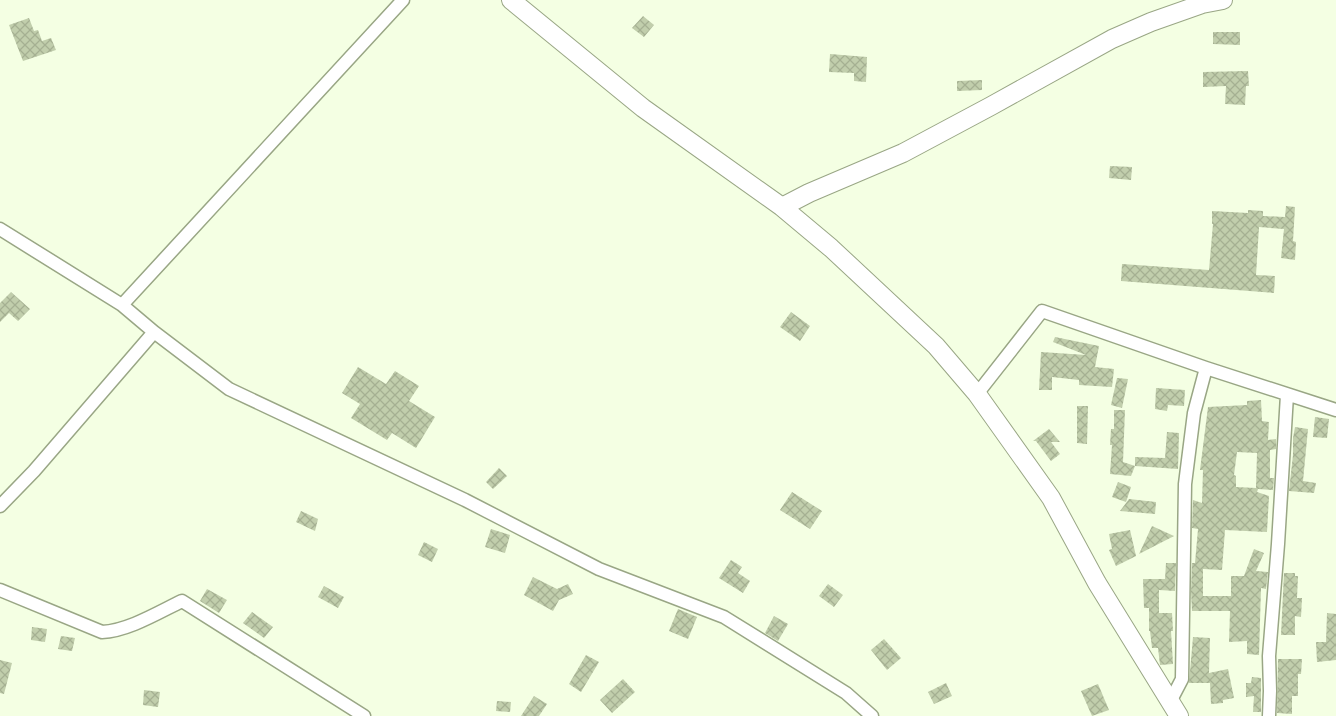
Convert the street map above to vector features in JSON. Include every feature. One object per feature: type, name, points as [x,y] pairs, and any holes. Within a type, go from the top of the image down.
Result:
[{"type":"main road","points":[[511,0],[643,108],[782,207],[830,248],[936,346],[977,394],[1051,498],[1097,584],[1174,709]]},
{"type":"main road","points":[[782,207],[809,193],[911,149],[1112,39],[1151,22],[1202,4],[1224,0]]},
{"type":"street","points":[[122,305],[403,0]]},
{"type":"street","points":[[0,229],[122,305],[154,332],[229,388],[465,500],[599,569],[724,617],[846,693],[872,716]]},
{"type":"street","points":[[977,394],[1042,311],[1206,368],[1336,410]]},
{"type":"street","points":[[0,506],[40,464],[154,332]]},
{"type":"street","points":[[1174,709],[1182,679],[1185,484],[1194,413],[1206,368]]},
{"type":"street","points":[[1269,716],[1269,656],[1287,395]]},
{"type":"street","points":[[0,590],[102,632],[110,632],[128,626],[182,600],[364,716]]},
{"type":"building","points":[[643,16],[654,25],[644,37],[632,28]]},
{"type":"building","points":[[29,18],[34,31],[38,30],[42,41],[51,38],[56,50],[23,61],[9,25]]},
{"type":"building","points":[[1213,32],[1240,32],[1240,45],[1213,44]]},
{"type":"building","points":[[830,54],[867,57],[866,82],[854,81],[854,73],[829,72]]},
{"type":"building","points":[[1248,71],[1249,86],[1246,86],[1245,105],[1225,104],[1226,86],[1203,87],[1203,72]]},
{"type":"building","points":[[982,80],[982,90],[957,91],[957,81]]},
{"type":"building","points":[[1110,166],[1132,167],[1131,180],[1109,178]]},
{"type":"building","points":[[1286,206],[1295,207],[1293,241],[1296,242],[1295,260],[1281,258],[1284,229],[1259,227],[1256,275],[1275,276],[1274,293],[1121,281],[1122,264],[1209,270],[1213,224],[1212,211],[1248,213],[1248,210],[1263,211],[1263,216],[1285,217]]},
{"type":"building","points":[[11,292],[30,309],[18,321],[9,313],[0,322],[0,303]]},
{"type":"building","points":[[791,312],[810,326],[800,341],[780,327]]},
{"type":"building","points":[[1055,337],[1099,346],[1095,367],[1114,369],[1112,387],[1079,385],[1079,380],[1052,377],[1052,390],[1039,390],[1041,352],[1086,355],[1053,342]]},
{"type":"building","points":[[358,367],[386,384],[395,371],[419,386],[409,401],[435,417],[416,448],[392,433],[387,440],[351,418],[360,404],[342,393]]},
{"type":"building","points":[[1117,378],[1128,379],[1122,408],[1111,405]]},
{"type":"building","points":[[1156,388],[1185,390],[1184,406],[1168,405],[1167,411],[1155,409]]},
{"type":"building","points":[[1261,400],[1262,421],[1269,422],[1268,440],[1276,439],[1276,449],[1270,450],[1270,478],[1274,478],[1273,490],[1258,489],[1257,492],[1269,496],[1267,532],[1225,530],[1222,570],[1203,569],[1203,596],[1231,596],[1231,576],[1244,576],[1254,549],[1264,553],[1256,571],[1268,572],[1266,589],[1261,588],[1259,655],[1247,654],[1247,641],[1229,642],[1230,611],[1192,611],[1191,592],[1192,563],[1195,563],[1198,529],[1192,528],[1193,500],[1202,503],[1203,470],[1200,470],[1208,407],[1247,405],[1247,401]],"holes":[[[1237,452],[1257,453],[1256,488],[1236,487],[1236,476],[1234,475]]]},
{"type":"building","points":[[1077,406],[1088,406],[1087,444],[1077,443]]},
{"type":"building","points":[[1114,410],[1125,410],[1123,462],[1135,466],[1131,476],[1110,474],[1111,429],[1114,429]]},
{"type":"building","points":[[1315,417],[1329,419],[1327,438],[1313,437]]},
{"type":"building","points":[[1295,427],[1308,429],[1303,481],[1316,483],[1314,493],[1289,491]]},
{"type":"building","points":[[1049,429],[1060,442],[1051,442],[1060,454],[1051,461],[1036,441],[1033,441]]},
{"type":"building","points":[[1167,432],[1179,433],[1178,469],[1135,466],[1135,457],[1165,458]]},
{"type":"building","points":[[499,468],[507,476],[493,489],[486,482]]},
{"type":"building","points":[[1118,482],[1131,487],[1126,502],[1112,497]]},
{"type":"building","points":[[792,492],[822,511],[810,529],[780,510]]},
{"type":"building","points":[[1129,499],[1156,502],[1155,514],[1120,511]]},
{"type":"building","points":[[301,511],[318,519],[315,531],[296,522]]},
{"type":"building","points":[[1152,526],[1174,536],[1139,554]]},
{"type":"building","points":[[491,529],[510,535],[505,553],[485,547]]},
{"type":"building","points":[[1130,530],[1136,556],[1116,566],[1109,550],[1112,549],[1109,534]]},
{"type":"building","points":[[424,542],[438,549],[432,562],[418,555]]},
{"type":"building","points":[[731,560],[742,567],[738,573],[750,581],[743,593],[719,578]]},
{"type":"building","points":[[1166,563],[1176,563],[1175,591],[1159,590],[1159,613],[1172,613],[1173,664],[1160,665],[1158,648],[1152,648],[1149,631],[1149,608],[1144,608],[1143,579],[1165,579]]},
{"type":"building","points":[[1284,573],[1295,573],[1295,576],[1298,576],[1297,598],[1302,598],[1301,617],[1295,616],[1295,635],[1281,635]]},
{"type":"building","points":[[533,577],[557,589],[568,584],[573,594],[559,600],[553,611],[524,595]]},
{"type":"building","points":[[828,584],[843,595],[834,607],[819,596]]},
{"type":"building","points":[[324,586],[344,597],[338,608],[318,597]]},
{"type":"building","points":[[207,589],[227,600],[219,613],[200,601]]},
{"type":"building","points":[[678,609],[697,617],[688,639],[669,631]]},
{"type":"building","points":[[252,612],[273,627],[264,638],[243,623]]},
{"type":"building","points":[[1327,613],[1336,614],[1336,660],[1317,662],[1316,642],[1326,642]]},
{"type":"building","points":[[774,616],[788,624],[778,641],[765,633]]},
{"type":"building","points":[[32,627],[47,629],[45,642],[31,640]]},
{"type":"building","points":[[61,636],[75,638],[72,651],[58,649]]},
{"type":"building","points":[[1193,637],[1210,638],[1209,673],[1228,669],[1234,698],[1223,700],[1223,703],[1211,704],[1210,683],[1189,683]]},
{"type":"building","points":[[884,639],[901,658],[887,670],[871,650]]},
{"type":"building","points":[[586,655],[599,662],[581,692],[569,684]]},
{"type":"building","points":[[1278,659],[1302,659],[1301,674],[1298,674],[1298,696],[1292,696],[1292,714],[1277,713]]},
{"type":"building","points":[[0,660],[12,663],[4,694],[0,693]]},
{"type":"building","points":[[1252,677],[1261,678],[1261,712],[1253,712],[1254,696],[1246,697],[1246,683],[1251,683]]},
{"type":"building","points":[[623,679],[635,692],[612,713],[600,700]]},
{"type":"building","points":[[946,683],[952,696],[934,704],[928,692]]},
{"type":"building","points":[[1098,684],[1109,710],[1092,716],[1081,691]]},
{"type":"building","points":[[144,690],[160,692],[158,707],[143,705]]},
{"type":"building","points":[[534,696],[547,704],[539,716],[521,716]]},
{"type":"building","points":[[497,701],[511,702],[510,712],[496,711]]}]
